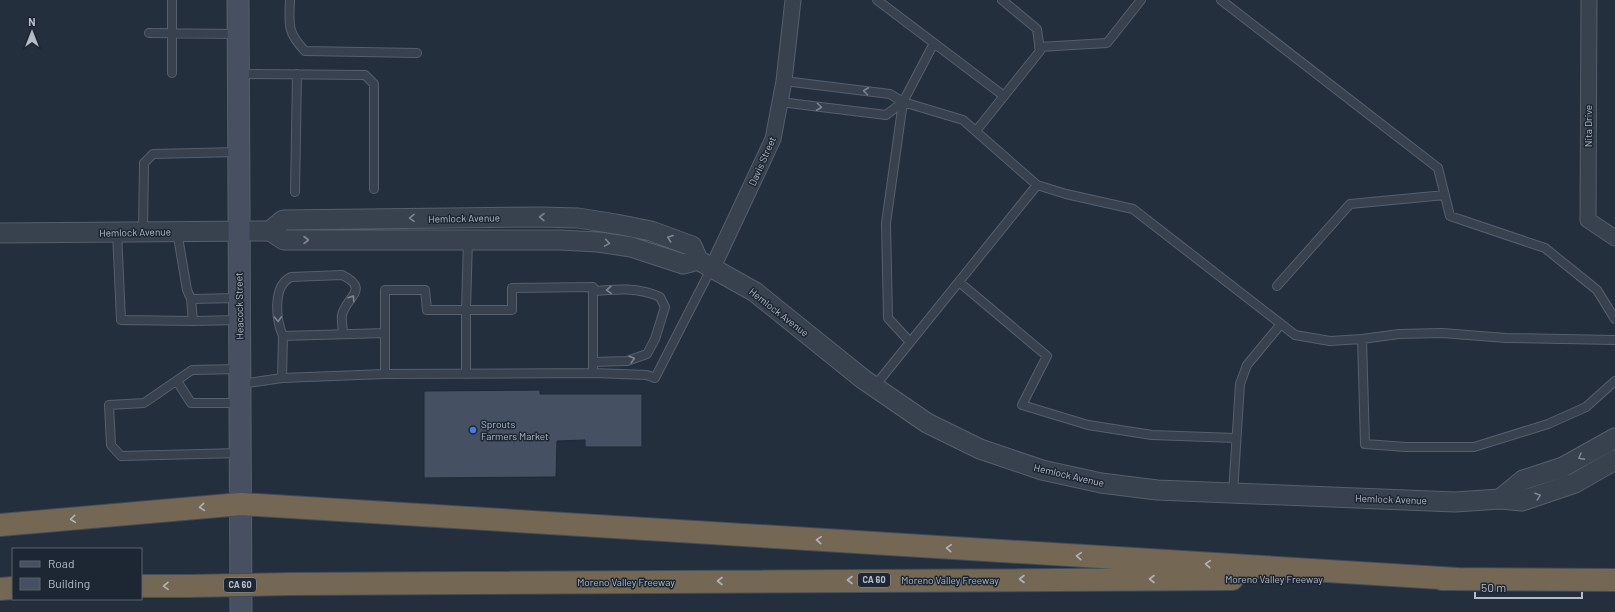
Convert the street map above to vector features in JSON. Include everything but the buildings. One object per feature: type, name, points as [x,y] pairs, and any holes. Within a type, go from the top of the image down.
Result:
[{"type":"highway","points":[[0,525],[241,504],[1457,579]]},
{"type":"highway","name":"Moreno Valley Freeway","points":[[142,586],[1110,579],[1615,580]]},
{"type":"highway","points":[[0,589],[12,588]]},
{"type":"main road","name":"Heacock Street","points":[[238,0],[238,231],[242,612]]},
{"type":"street","name":"Davis Street","points":[[706,263],[773,140],[784,81],[793,0]]},
{"type":"street","name":"Nita Drive","points":[[1589,0],[1588,220],[1615,238]]},
{"type":"street","name":"Hemlock Avenue","points":[[270,231],[283,220],[578,218],[651,231],[692,246],[706,263],[755,292],[874,387],[927,423],[980,449],[1042,470],[1101,483],[1157,490],[1455,502],[1500,499],[1522,501],[1575,483],[1615,460]]},
{"type":"street","name":"Hemlock Avenue","points":[[0,233],[270,231],[284,240],[560,240],[598,242],[631,247],[683,264],[706,263]]},
{"type":"street","points":[[1500,499],[1523,480],[1563,467],[1615,438]]},
{"type":"lane","points":[[172,0],[172,73]]},
{"type":"lane","points":[[290,0],[289,26],[294,39],[305,51],[417,53]]},
{"type":"lane","points":[[877,0],[1004,96]]},
{"type":"lane","points":[[976,131],[1040,51],[1037,29],[1002,0]]},
{"type":"lane","points":[[1039,47],[1107,43],[1141,0]]},
{"type":"lane","points":[[1221,0],[1438,168],[1450,216],[1545,248],[1597,290],[1615,319]]},
{"type":"lane","points":[[149,33],[238,34]]},
{"type":"lane","points":[[910,342],[888,318],[886,223],[902,102],[934,43]]},
{"type":"lane","points":[[238,74],[365,75],[374,84],[374,189]]},
{"type":"lane","points":[[295,192],[297,74]]},
{"type":"lane","points":[[784,81],[890,94],[902,102],[963,120],[1037,185],[1066,194],[1133,209],[1295,335],[1330,341],[1362,339],[1399,334],[1442,333],[1506,338],[1615,340]]},
{"type":"lane","points":[[780,102],[886,115],[902,102]]},
{"type":"lane","points":[[143,232],[144,164],[153,154],[238,152]]},
{"type":"lane","points":[[874,387],[1037,185]]},
{"type":"lane","points":[[1278,286],[1350,204],[1445,195]]},
{"type":"lane","points":[[177,231],[187,290],[191,299],[193,321]]},
{"type":"lane","points":[[117,232],[121,320],[239,320]]},
{"type":"lane","points":[[466,374],[468,240]]},
{"type":"lane","points":[[177,381],[191,403],[240,385],[282,378],[385,374],[593,373],[647,375],[655,378],[706,263]]},
{"type":"lane","points":[[282,378],[283,336],[278,324],[278,298],[280,287],[284,280],[291,276],[342,275],[350,278],[355,285],[356,292],[342,316],[344,334]]},
{"type":"lane","points":[[959,282],[1047,356],[1022,405],[1088,425],[1152,435],[1235,438]]},
{"type":"lane","points":[[385,374],[385,290],[425,290],[427,310],[512,310],[512,288],[593,287],[593,373]]},
{"type":"lane","points":[[593,291],[626,289],[649,292],[660,297],[665,307],[656,339],[647,354],[627,361],[593,362]]},
{"type":"lane","points":[[191,299],[239,298]]},
{"type":"lane","points":[[1232,493],[1240,384],[1247,365],[1281,324]]},
{"type":"lane","points":[[283,336],[385,333]]},
{"type":"lane","points":[[1362,339],[1365,444],[1406,447],[1474,447],[1548,424],[1580,410],[1586,407],[1615,381]]},
{"type":"lane","points":[[240,385],[192,370],[144,403],[109,405],[111,445],[121,456],[240,453]]},
{"type":"place","name":"Sprouts Farmers Market","points":[[473,430]]}]
